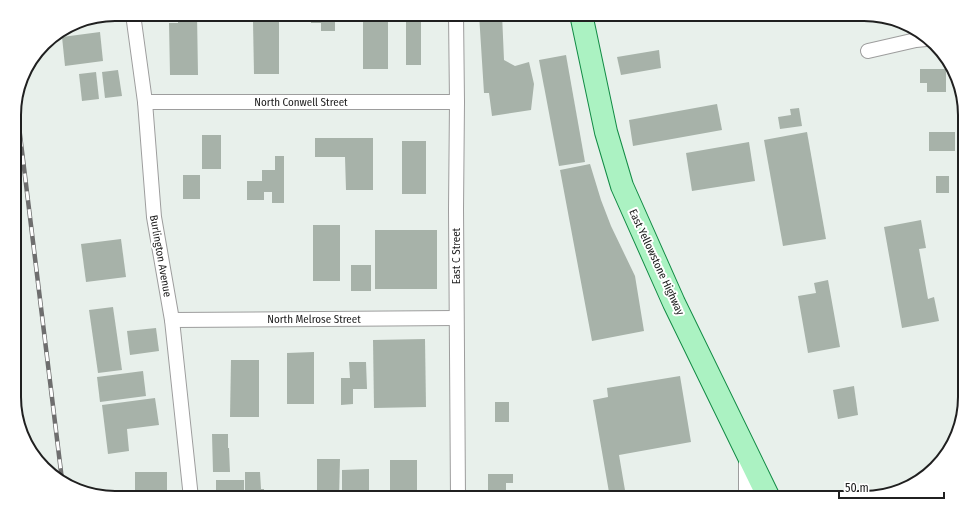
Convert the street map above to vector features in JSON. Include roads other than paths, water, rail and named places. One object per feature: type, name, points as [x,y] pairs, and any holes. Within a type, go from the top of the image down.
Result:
[{"type":"main road","name":"East Yellowstone Highway","points":[[582,21],[606,132],[622,186],[674,302],[766,491]]},
{"type":"street","name":"Burlington Avenue","points":[[134,21],[145,102],[154,217],[172,320],[191,491]]},
{"type":"street","name":"East C Street","points":[[456,21],[456,318],[458,491]]},
{"type":"street","points":[[868,51],[920,40]]},
{"type":"street","name":"North Conwell Street","points":[[145,102],[457,102]]},
{"type":"street","name":"North Melrose Street","points":[[172,320],[456,318]]},
{"type":"street","points":[[746,450],[746,491]]},
{"type":"railway","points":[[21,143],[61,474]]}]
